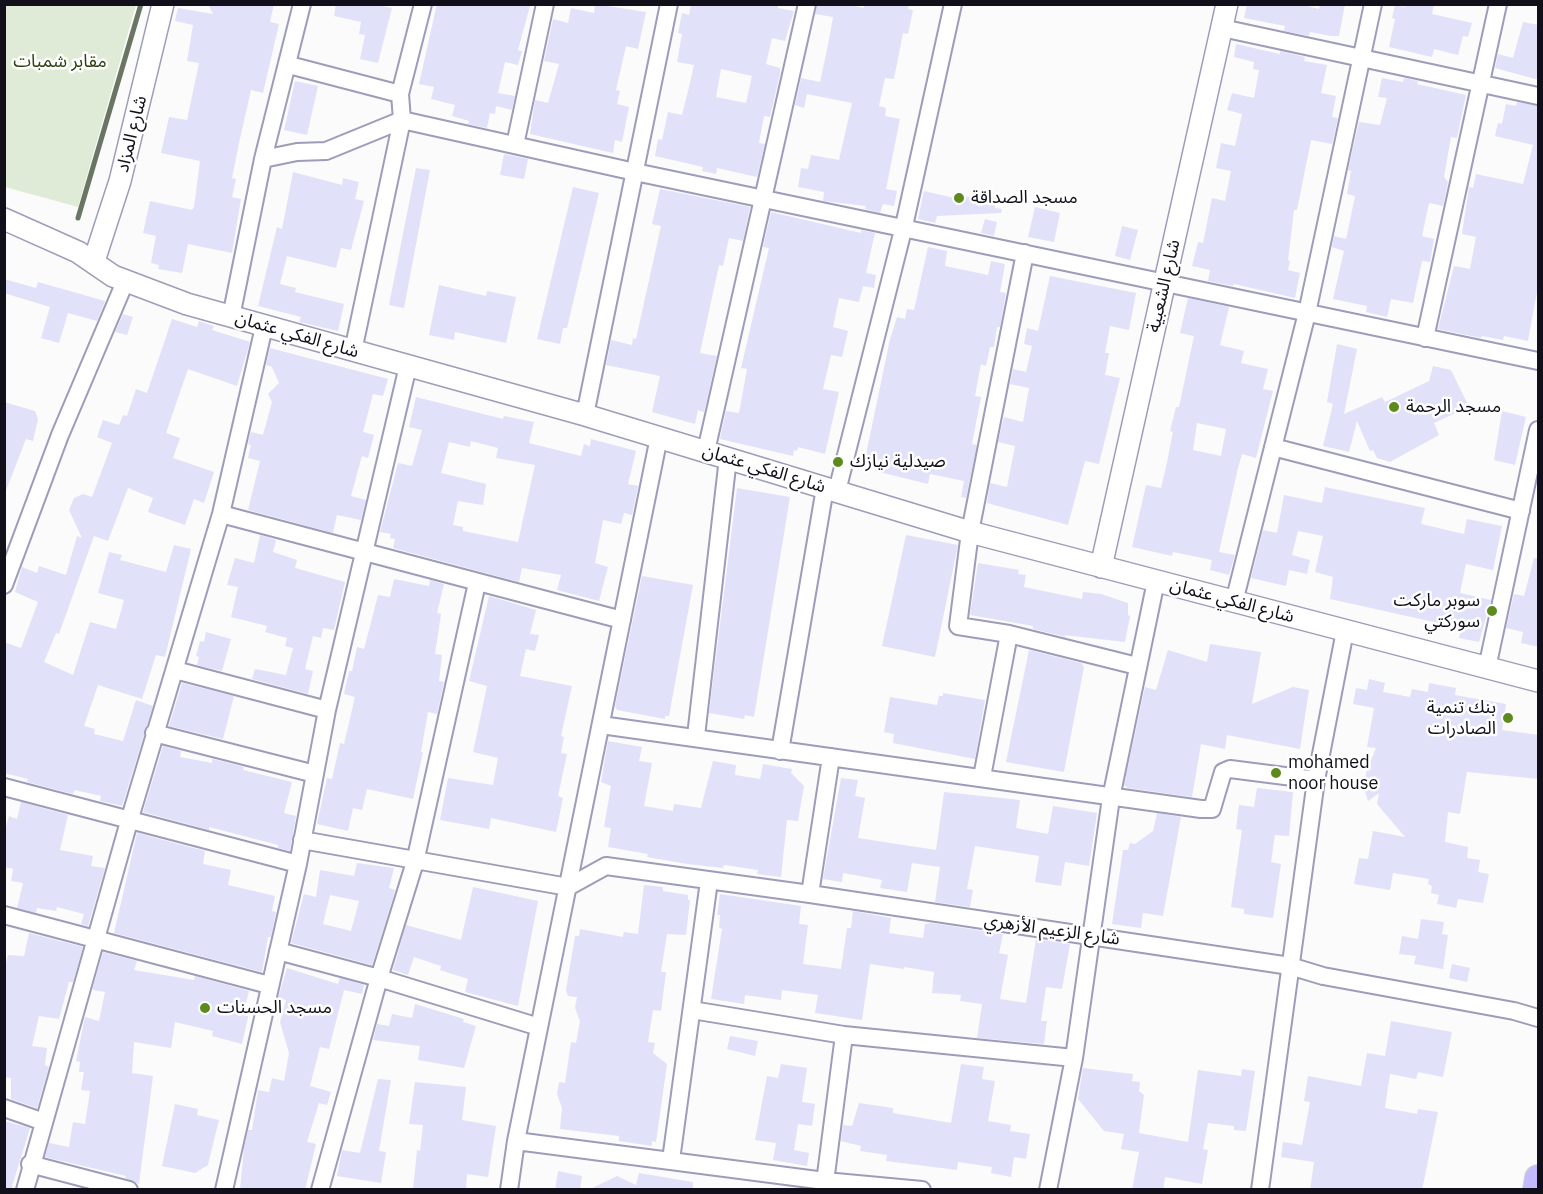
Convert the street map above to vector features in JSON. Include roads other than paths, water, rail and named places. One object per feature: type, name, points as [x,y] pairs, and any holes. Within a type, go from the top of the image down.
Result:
[{"type":"main road","points":[[1536,1190],[1539,1178]]},
{"type":"street","name":"شارع المزاد","points":[[94,261],[120,181],[163,4]]},
{"type":"street","points":[[231,317],[264,159],[289,65],[302,4]]},
{"type":"street","points":[[353,351],[402,120],[400,94],[423,4]]},
{"type":"street","points":[[515,145],[545,4]]},
{"type":"street","points":[[706,451],[807,4]]},
{"type":"street","points":[[780,751],[831,490],[904,226],[953,4]]},
{"type":"street","name":"شارع الشعبية","points":[[1101,567],[1227,4]]},
{"type":"street","points":[[1234,602],[1307,313],[1373,4]]},
{"type":"street","points":[[1425,338],[1498,4]]},
{"type":"street","points":[[585,415],[635,172],[665,5]]},
{"type":"street","points":[[1222,28],[1539,96]]},
{"type":"street","points":[[289,65],[400,94]]},
{"type":"street","points":[[264,159],[297,152],[326,151],[402,120],[635,172],[904,226],[1539,361]]},
{"type":"street","name":"شارع الفكي عثمان","points":[[4,219],[34,230],[94,261],[125,282],[187,304],[585,415],[970,532],[1539,681]]},
{"type":"street","points":[[1025,253],[970,532],[958,626],[1009,634],[1137,666]]},
{"type":"street","points":[[4,585],[60,435],[125,282]]},
{"type":"street","points":[[25,1190],[30,1164],[97,940],[154,733],[221,514],[264,327]]},
{"type":"street","points":[[224,1190],[298,864],[327,710],[362,552],[408,366]]},
{"type":"street","points":[[1487,668],[1539,430]]},
{"type":"street","points":[[509,1190],[516,1141],[659,437]]},
{"type":"street","points":[[1273,447],[1521,511]]},
{"type":"street","points":[[696,736],[728,458]]},
{"type":"street","points":[[221,514],[622,620]]},
{"type":"street","points":[[1048,1190],[1074,1058],[1111,798],[1156,581]]},
{"type":"street","points":[[320,1190],[379,978],[415,862],[477,583]]},
{"type":"street","points":[[1260,1190],[1316,780],[1345,631]]},
{"type":"street","points":[[982,777],[1009,634]]},
{"type":"street","points":[[175,670],[327,710]]},
{"type":"street","points":[[601,725],[696,736],[780,751],[982,777],[1111,798],[1212,809],[1223,772],[1230,769],[1316,780]]},
{"type":"street","points":[[154,733],[315,774]]},
{"type":"street","points":[[810,894],[831,757]]},
{"type":"street","points":[[4,787],[130,818],[298,864]]},
{"type":"street","points":[[302,840],[415,862],[568,887]]},
{"type":"street","name":"شارع الزعيم الأزهري","points":[[568,887],[606,866],[1093,935],[1290,966],[1323,976],[1514,1011],[1539,1018]]},
{"type":"street","points":[[671,1160],[709,881]]},
{"type":"street","points":[[4,915],[269,985]]},
{"type":"street","points":[[278,951],[379,978],[539,1027]]},
{"type":"street","points":[[692,1010],[844,1035],[1074,1058]]},
{"type":"street","points":[[824,1186],[844,1035]]},
{"type":"street","points":[[4,1108],[44,1122]]},
{"type":"street","points":[[516,1141],[671,1160],[824,1186],[922,1190]]},
{"type":"street","points":[[30,1164],[129,1190]]},
{"type":"waterway","points":[[78,218],[141,4]]},
{"type":"place","name":"مسجد الصداقة","points":[[959,198]]},
{"type":"place","name":"مسجد الرحمة","points":[[1394,407]]},
{"type":"place","name":"صيدلية نيازك","points":[[838,462]]},
{"type":"place","name":"سوبر ماركت سوركتي","points":[[1492,611]]},
{"type":"place","name":"بنك تنمية الصادرات","points":[[1508,718]]},
{"type":"place","name":"mohamed noor house","points":[[1276,773]]},
{"type":"place","name":"مسجد الحسنات","points":[[205,1008]]},
{"type":"park label","name":"مقابر شمبات","points":[[60,62]]}]
